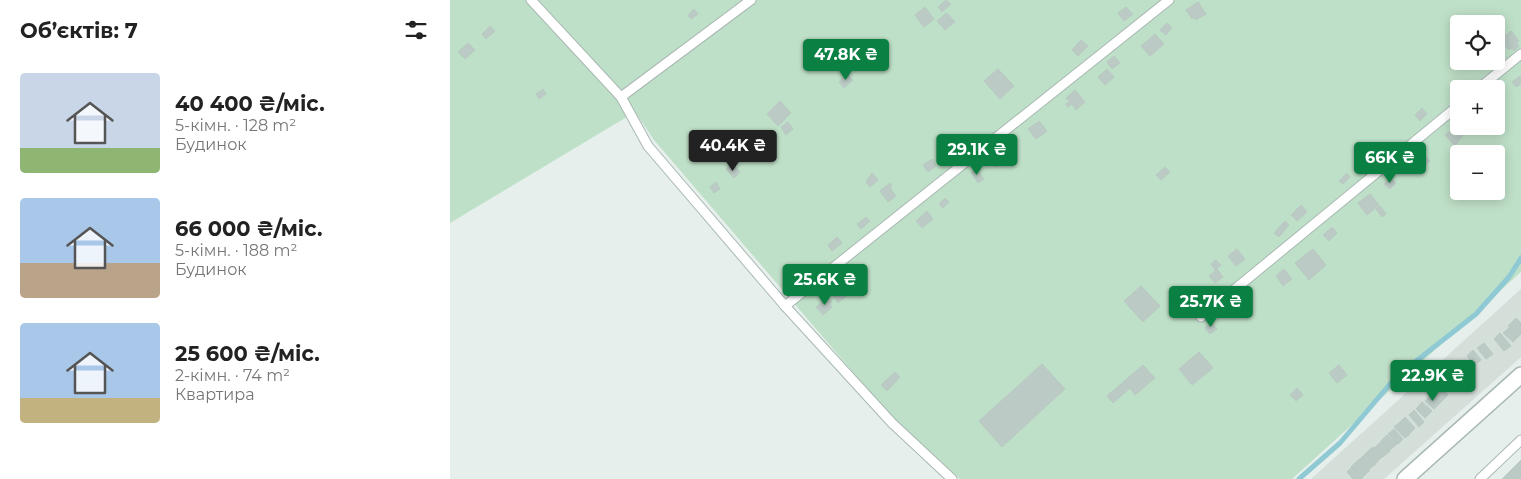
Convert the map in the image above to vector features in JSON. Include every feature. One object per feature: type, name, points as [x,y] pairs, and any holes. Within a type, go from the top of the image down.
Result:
[{"type":"street","points":[[1405,479],[1521,376]]},
{"type":"lane","points":[[531,0],[621,97],[648,146],[785,306],[892,423],[952,479]]},
{"type":"lane","points":[[621,97],[751,0]]},
{"type":"lane","points":[[785,306],[1168,0]]},
{"type":"lane","points":[[1489,80],[1521,54]]},
{"type":"lane","points":[[1200,316],[1450,112]]},
{"type":"lane","points":[[1480,479],[1521,440]]},
{"type":"shaded area","points":[[1521,289],[1521,357],[1384,479],[1311,479]]},
{"type":"green space","points":[[450,0],[1521,0],[1521,272],[1292,479],[960,479],[894,420],[654,140],[635,112],[450,223]]},
{"type":"building","points":[[946,0],[951,4],[942,12],[938,7]]},
{"type":"building","points":[[1198,2],[1206,14],[1196,20],[1194,17],[1192,19],[1186,10]]},
{"type":"building","points":[[925,7],[934,19],[924,27],[915,15]]},
{"type":"building","points":[[1126,7],[1133,14],[1124,21],[1118,13]]},
{"type":"building","points":[[694,9],[698,14],[691,19],[688,15]]},
{"type":"building","points":[[947,13],[955,22],[952,24],[944,15]]},
{"type":"building","points":[[944,15],[952,24],[945,30],[937,21]]},
{"type":"building","points":[[1167,23],[1172,28],[1166,35],[1160,30]]},
{"type":"building","points":[[490,26],[495,31],[486,39],[482,34]]},
{"type":"building","points":[[1511,31],[1519,41],[1516,43],[1519,46],[1514,51],[1512,48],[1509,50],[1505,46],[1505,36]]},
{"type":"building","points":[[1155,34],[1164,44],[1150,56],[1141,46]]},
{"type":"building","points":[[1081,40],[1088,46],[1078,56],[1072,50]]},
{"type":"building","points":[[468,43],[475,50],[465,59],[458,52]]},
{"type":"building","points":[[873,49],[879,56],[871,62],[865,55]]},
{"type":"building","points":[[1114,56],[1120,63],[1112,69],[1107,62]]},
{"type":"building","points":[[998,69],[1014,86],[1000,99],[984,81]]},
{"type":"building","points":[[1107,69],[1114,77],[1105,85],[1098,77]]},
{"type":"building","points":[[847,74],[853,80],[844,88],[839,82]]},
{"type":"building","points":[[1520,76],[1521,84],[1516,87],[1512,82]]},
{"type":"building","points":[[543,89],[546,94],[539,99],[536,94]]},
{"type":"building","points":[[1075,90],[1085,102],[1076,110],[1072,104],[1068,107],[1066,104],[1070,102],[1066,98]]},
{"type":"building","points":[[780,101],[791,113],[778,126],[767,114]]},
{"type":"building","points":[[1422,108],[1427,114],[1420,121],[1415,115]]},
{"type":"building","points":[[1039,121],[1047,131],[1036,139],[1028,129]]},
{"type":"building","points":[[788,122],[793,129],[786,135],[781,127]]},
{"type":"building","points":[[1450,131],[1450,135],[1463,135],[1454,145],[1445,135]]},
{"type":"building","points":[[756,142],[764,150],[754,160],[752,157],[757,152],[751,146]]},
{"type":"building","points":[[993,150],[1002,162],[995,167],[986,155]]},
{"type":"building","points":[[1422,153],[1430,161],[1422,168],[1415,160]]},
{"type":"building","points":[[1371,154],[1376,159],[1370,165],[1365,159]]},
{"type":"building","points":[[932,159],[936,166],[928,172],[923,165]]},
{"type":"building","points":[[729,167],[732,170],[735,167],[740,172],[734,178],[726,169]]},
{"type":"building","points":[[1165,167],[1170,172],[1161,180],[1156,175]]},
{"type":"building","points":[[976,169],[984,179],[978,183],[971,172]]},
{"type":"building","points":[[872,173],[878,180],[870,187],[866,182]]},
{"type":"building","points":[[1347,173],[1350,177],[1343,184],[1339,181]]},
{"type":"building","points":[[1390,178],[1396,183],[1390,189],[1384,184]]},
{"type":"building","points":[[716,182],[720,189],[714,193],[710,187]]},
{"type":"building","points":[[890,183],[892,186],[890,188],[896,196],[888,202],[880,191]]},
{"type":"building","points":[[1370,194],[1379,205],[1367,215],[1358,203]]},
{"type":"building","points":[[945,198],[949,202],[943,208],[939,204]]},
{"type":"building","points":[[1301,205],[1307,212],[1297,221],[1291,215]]},
{"type":"building","points":[[1380,206],[1386,214],[1382,217],[1376,209]]},
{"type":"building","points":[[927,211],[933,219],[922,228],[916,221]]},
{"type":"building","points":[[866,217],[870,221],[861,229],[857,224]]},
{"type":"building","points":[[1285,221],[1289,225],[1279,237],[1274,233]]},
{"type":"building","points":[[1332,227],[1337,233],[1329,241],[1323,235]]},
{"type":"building","points":[[837,237],[842,243],[832,251],[828,245]]},
{"type":"building","points":[[1237,249],[1245,259],[1236,266],[1228,256]]},
{"type":"building","points":[[1313,249],[1326,265],[1309,280],[1295,263]]},
{"type":"building","points":[[1216,260],[1221,265],[1215,270],[1211,264]]},
{"type":"building","points":[[862,266],[867,272],[857,282],[852,276]]},
{"type":"building","points":[[1217,269],[1223,277],[1215,283],[1209,276]]},
{"type":"building","points":[[1284,269],[1292,279],[1283,286],[1276,276]]},
{"type":"building","points":[[844,285],[850,293],[838,303],[832,294]]},
{"type":"building","points":[[1141,286],[1160,306],[1143,322],[1124,301]]},
{"type":"building","points":[[828,297],[832,302],[830,304],[832,307],[823,315],[816,307]]},
{"type":"building","points":[[1182,298],[1190,306],[1180,315],[1172,307]]},
{"type":"building","points":[[1240,302],[1244,308],[1235,315],[1231,309]]},
{"type":"building","points":[[1516,318],[1521,323],[1521,334],[1518,337],[1508,326]]},
{"type":"building","points":[[1212,323],[1217,329],[1210,334],[1205,328]]},
{"type":"building","points":[[1509,328],[1518,337],[1513,342],[1503,333]]},
{"type":"building","points":[[1500,333],[1511,346],[1504,351],[1494,339]]},
{"type":"building","points":[[1484,343],[1493,354],[1486,359],[1477,348]]},
{"type":"building","points":[[1473,350],[1481,360],[1474,365],[1467,356]]},
{"type":"building","points":[[1199,352],[1213,368],[1192,385],[1179,369]]},
{"type":"building","points":[[1042,364],[1065,389],[1002,447],[979,421]]},
{"type":"building","points":[[1143,365],[1155,378],[1135,395],[1130,388],[1113,403],[1107,396]]},
{"type":"building","points":[[1339,365],[1347,375],[1337,383],[1329,373]]},
{"type":"building","points":[[895,372],[900,377],[887,391],[881,385]]},
{"type":"building","points":[[1439,385],[1448,395],[1441,402],[1432,392]]},
{"type":"building","points":[[1297,388],[1303,395],[1296,401],[1290,395]]},
{"type":"building","points":[[1432,394],[1441,402],[1434,409],[1425,401]]},
{"type":"building","points":[[1422,402],[1432,411],[1425,418],[1416,409]]},
{"type":"building","points":[[1414,410],[1424,422],[1419,427],[1409,415]]},
{"type":"building","points":[[1405,417],[1415,428],[1410,433],[1400,422]]},
{"type":"building","points":[[1400,422],[1410,434],[1405,438],[1394,427]]},
{"type":"building","points":[[1394,429],[1403,439],[1398,444],[1388,434]]},
{"type":"building","points":[[1387,435],[1397,444],[1390,450],[1381,441]]},
{"type":"building","points":[[1381,442],[1390,451],[1383,457],[1374,448]]},
{"type":"building","points":[[1373,447],[1382,457],[1376,463],[1366,453]]},
{"type":"building","points":[[1366,453],[1376,464],[1369,469],[1360,459]]},
{"type":"building","points":[[1359,459],[1370,470],[1362,478],[1351,467]]},
{"type":"building","points":[[1521,460],[1521,479],[1502,479]]},
{"type":"building","points":[[1352,467],[1362,479],[1353,479],[1347,472]]},
{"type":"waterway","points":[[1299,479],[1340,443],[1396,377],[1476,314],[1509,277],[1521,258]]}]
